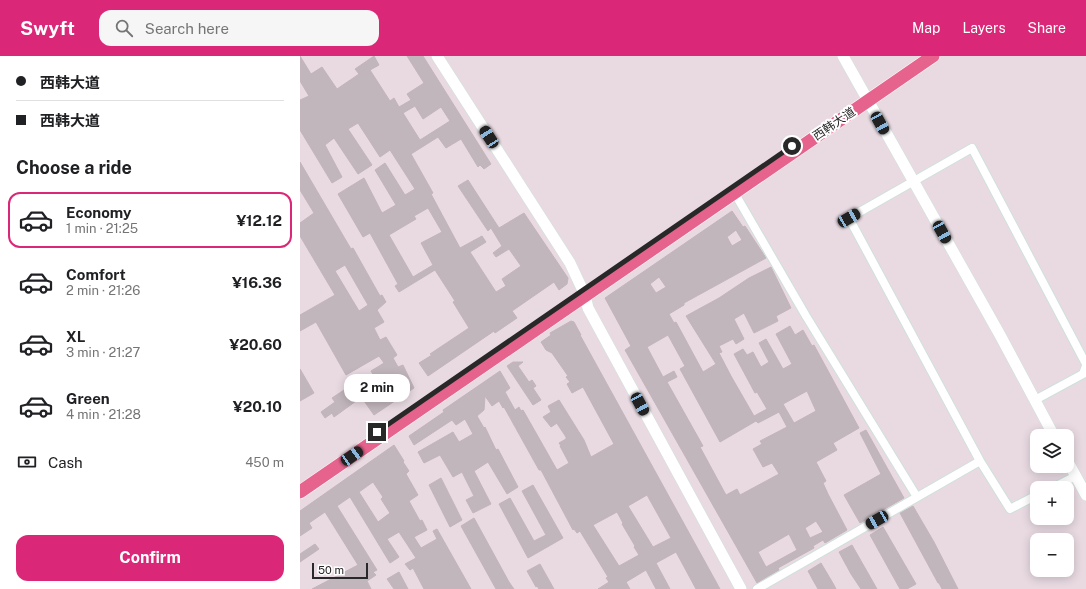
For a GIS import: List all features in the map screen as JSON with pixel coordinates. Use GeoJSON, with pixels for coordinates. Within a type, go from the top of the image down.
{"type":"FeatureCollection","features":[{"type":"Feature","properties":{"kind":"main road","name":"西韩大道"},"geometry":{"type":"LineString","coordinates":[[300,492],[583,293],[734,192],[867,98],[923,56]]}},
{"type":"Feature","properties":{"kind":"main road","name":"西韩大道"},"geometry":{"type":"LineString","coordinates":[[300,485],[867,98],[933,56]]}},
{"type":"Feature","properties":{"kind":"street"},"geometry":{"type":"LineString","coordinates":[[437,56],[570,263],[588,308],[741,589]]}},
{"type":"Feature","properties":{"kind":"street"},"geometry":{"type":"LineString","coordinates":[[843,56],[914,181],[1050,429]]}},
{"type":"Feature","properties":{"kind":"street"},"geometry":{"type":"LineString","coordinates":[[1030,499],[1010,509],[980,461],[849,218],[972,148],[1086,365],[1083,374],[1035,400]]}},
{"type":"Feature","properties":{"kind":"street"},"geometry":{"type":"LineString","coordinates":[[734,192],[806,316],[917,497]]}},
{"type":"Feature","properties":{"kind":"street"},"geometry":{"type":"LineString","coordinates":[[757,589],[980,461]]}},
{"type":"Feature","properties":{"kind":"street"},"geometry":{"type":"LineString","coordinates":[[1074,472],[1086,494]]}},
{"type":"Feature","properties":{"kind":"street"},"geometry":{"type":"LineString","coordinates":[[1066,481],[1076,476]]}},
{"type":"Feature","properties":{"kind":"building"},"geometry":{"type":"Polygon","coordinates":[[[300,56],[311,74],[322,67],[337,89],[359,74],[355,69],[374,56],[379,65],[370,70],[390,101],[394,98],[399,107],[411,100],[407,94],[424,83],[407,56],[423,56],[491,164],[484,169],[480,165],[478,167],[461,139],[446,148],[438,137],[411,154],[433,193],[431,194],[460,248],[482,236],[486,242],[470,252],[496,292],[506,286],[502,279],[521,266],[509,249],[496,257],[493,253],[502,246],[491,228],[488,231],[458,186],[468,180],[499,228],[524,213],[568,278],[567,284],[559,290],[554,282],[512,311],[517,318],[495,333],[494,331],[428,376],[419,363],[469,328],[453,302],[455,301],[435,270],[399,292],[395,286],[398,284],[370,233],[363,237],[338,194],[364,178],[382,213],[396,205],[375,170],[385,163],[405,195],[415,189],[390,150],[380,157],[358,123],[348,129],[372,165],[358,174],[334,138],[325,145],[342,177],[332,183],[300,130],[300,100],[309,96],[300,81],[300,56]],[[415,106],[403,113],[420,140],[450,121],[441,107],[423,119],[415,106]],[[428,208],[414,216],[416,219],[389,235],[413,277],[433,265],[421,243],[442,232],[428,208]]]}},
{"type":"Feature","properties":{"kind":"building"},"geometry":{"type":"Polygon","coordinates":[[[300,162],[351,249],[353,248],[380,296],[382,295],[386,302],[377,310],[384,322],[374,328],[380,340],[386,337],[397,355],[393,358],[398,367],[403,365],[414,388],[374,415],[362,398],[380,386],[371,371],[384,363],[379,356],[346,375],[316,322],[300,331],[300,315],[335,295],[300,236],[300,223],[314,213],[300,190],[300,162]],[[345,265],[335,271],[359,311],[368,305],[345,265]]]}},
{"type":"Feature","properties":{"kind":"building"},"geometry":{"type":"Polygon","coordinates":[[[732,211],[743,227],[745,226],[766,258],[684,303],[684,305],[669,314],[674,323],[676,322],[703,372],[716,364],[686,316],[719,298],[749,278],[771,267],[791,308],[776,316],[778,321],[754,333],[744,313],[734,319],[744,339],[736,344],[733,339],[719,346],[722,352],[719,353],[754,416],[767,409],[757,392],[755,393],[734,354],[743,349],[747,355],[753,352],[761,367],[769,362],[759,343],[766,339],[783,369],[792,364],[776,334],[790,326],[795,335],[803,330],[812,346],[814,345],[859,428],[833,443],[837,450],[816,462],[826,481],[823,483],[828,494],[847,530],[825,543],[823,540],[813,546],[814,548],[778,568],[779,570],[757,583],[625,350],[631,346],[605,298],[732,211]],[[736,230],[727,237],[732,246],[742,240],[736,230]],[[659,277],[650,284],[656,293],[666,287],[659,277]],[[668,335],[647,347],[663,377],[674,371],[677,377],[667,382],[703,446],[700,447],[726,495],[737,489],[740,495],[779,474],[772,463],[763,467],[753,449],[762,444],[760,441],[787,427],[779,412],[758,423],[756,421],[720,442],[680,369],[685,366],[668,335]],[[807,391],[783,404],[794,423],[816,411],[807,391]],[[816,521],[805,528],[810,538],[823,532],[816,521]],[[789,534],[758,552],[766,567],[797,550],[789,534]]]}},
{"type":"Feature","properties":{"kind":"building"},"geometry":{"type":"Polygon","coordinates":[[[571,321],[574,322],[720,589],[696,589],[676,552],[656,563],[670,589],[656,589],[646,570],[626,582],[630,589],[598,589],[609,582],[606,578],[608,577],[580,531],[577,533],[574,529],[573,530],[541,470],[539,470],[504,407],[503,408],[499,401],[492,406],[485,396],[484,410],[477,416],[484,428],[485,427],[496,450],[498,449],[518,487],[507,494],[488,462],[474,471],[491,504],[473,513],[466,500],[474,496],[462,472],[453,477],[440,455],[424,463],[418,452],[453,432],[459,442],[473,434],[465,419],[456,425],[452,420],[414,445],[409,436],[444,412],[443,410],[500,371],[510,388],[505,392],[515,410],[519,407],[521,411],[523,410],[557,470],[569,463],[559,443],[566,439],[566,437],[557,423],[551,427],[543,417],[551,412],[548,406],[559,400],[584,440],[591,457],[614,444],[583,387],[572,393],[567,384],[570,382],[566,377],[568,376],[552,353],[546,350],[541,342],[551,335],[550,333],[571,321]],[[647,495],[628,506],[653,547],[671,538],[647,495]],[[617,512],[593,525],[619,566],[639,555],[617,512]]]}},
{"type":"Feature","properties":{"kind":"building"},"geometry":{"type":"Polygon","coordinates":[[[513,362],[523,362],[518,366],[529,382],[532,380],[536,386],[533,388],[541,400],[533,405],[507,366],[513,362]]]}},
{"type":"Feature","properties":{"kind":"building"},"geometry":{"type":"Polygon","coordinates":[[[300,369],[314,393],[300,401],[300,369]]]}},
{"type":"Feature","properties":{"kind":"building"},"geometry":{"type":"Polygon","coordinates":[[[347,388],[356,401],[334,417],[332,413],[325,418],[321,412],[335,402],[332,398],[347,388]]]}},
{"type":"Feature","properties":{"kind":"building"},"geometry":{"type":"Polygon","coordinates":[[[866,430],[904,498],[860,523],[844,495],[881,474],[860,433],[866,430]]]}},
{"type":"Feature","properties":{"kind":"building"},"geometry":{"type":"Polygon","coordinates":[[[394,445],[409,471],[406,474],[418,495],[409,501],[420,521],[422,520],[427,530],[414,537],[421,548],[437,539],[433,531],[437,529],[471,589],[424,589],[413,568],[410,570],[405,564],[416,558],[399,532],[387,539],[399,557],[390,563],[350,497],[337,506],[377,570],[373,572],[376,575],[367,581],[371,589],[312,589],[358,565],[325,512],[309,523],[312,528],[300,536],[300,511],[394,445]],[[373,482],[359,492],[378,522],[390,513],[381,499],[383,497],[373,482]]]}},
{"type":"Feature","properties":{"kind":"building"},"geometry":{"type":"Polygon","coordinates":[[[441,478],[462,520],[450,527],[429,485],[441,478]]]}},
{"type":"Feature","properties":{"kind":"building"},"geometry":{"type":"Polygon","coordinates":[[[533,485],[563,538],[528,558],[499,504],[510,498],[534,541],[546,535],[522,491],[533,485]]]}},
{"type":"Feature","properties":{"kind":"building"},"geometry":{"type":"Polygon","coordinates":[[[913,506],[934,542],[958,589],[942,589],[900,513],[913,506]]]}},
{"type":"Feature","properties":{"kind":"building"},"geometry":{"type":"Polygon","coordinates":[[[474,518],[514,589],[496,589],[461,526],[474,518]]]}},
{"type":"Feature","properties":{"kind":"building"},"geometry":{"type":"Polygon","coordinates":[[[883,527],[916,584],[907,589],[900,589],[870,535],[883,527]]]}},
{"type":"Feature","properties":{"kind":"building"},"geometry":{"type":"Polygon","coordinates":[[[315,544],[319,549],[300,562],[300,554],[315,544]]]}},
{"type":"Feature","properties":{"kind":"building"},"geometry":{"type":"Polygon","coordinates":[[[852,545],[877,589],[861,589],[851,574],[839,552],[852,545]]]}},
{"type":"Feature","properties":{"kind":"building"},"geometry":{"type":"Polygon","coordinates":[[[821,563],[836,589],[818,589],[808,571],[821,563]]]}},
{"type":"Feature","properties":{"kind":"building"},"geometry":{"type":"Polygon","coordinates":[[[540,564],[554,589],[539,589],[537,586],[536,587],[527,571],[540,564]]]}},
{"type":"Feature","properties":{"kind":"building"},"geometry":{"type":"Polygon","coordinates":[[[399,572],[408,589],[394,589],[387,579],[399,572]]]}},
{"type":"Feature","properties":{"kind":"route"},"geometry":{"type":"LineString","coordinates":[[377,432],[792,146]]}}]}
